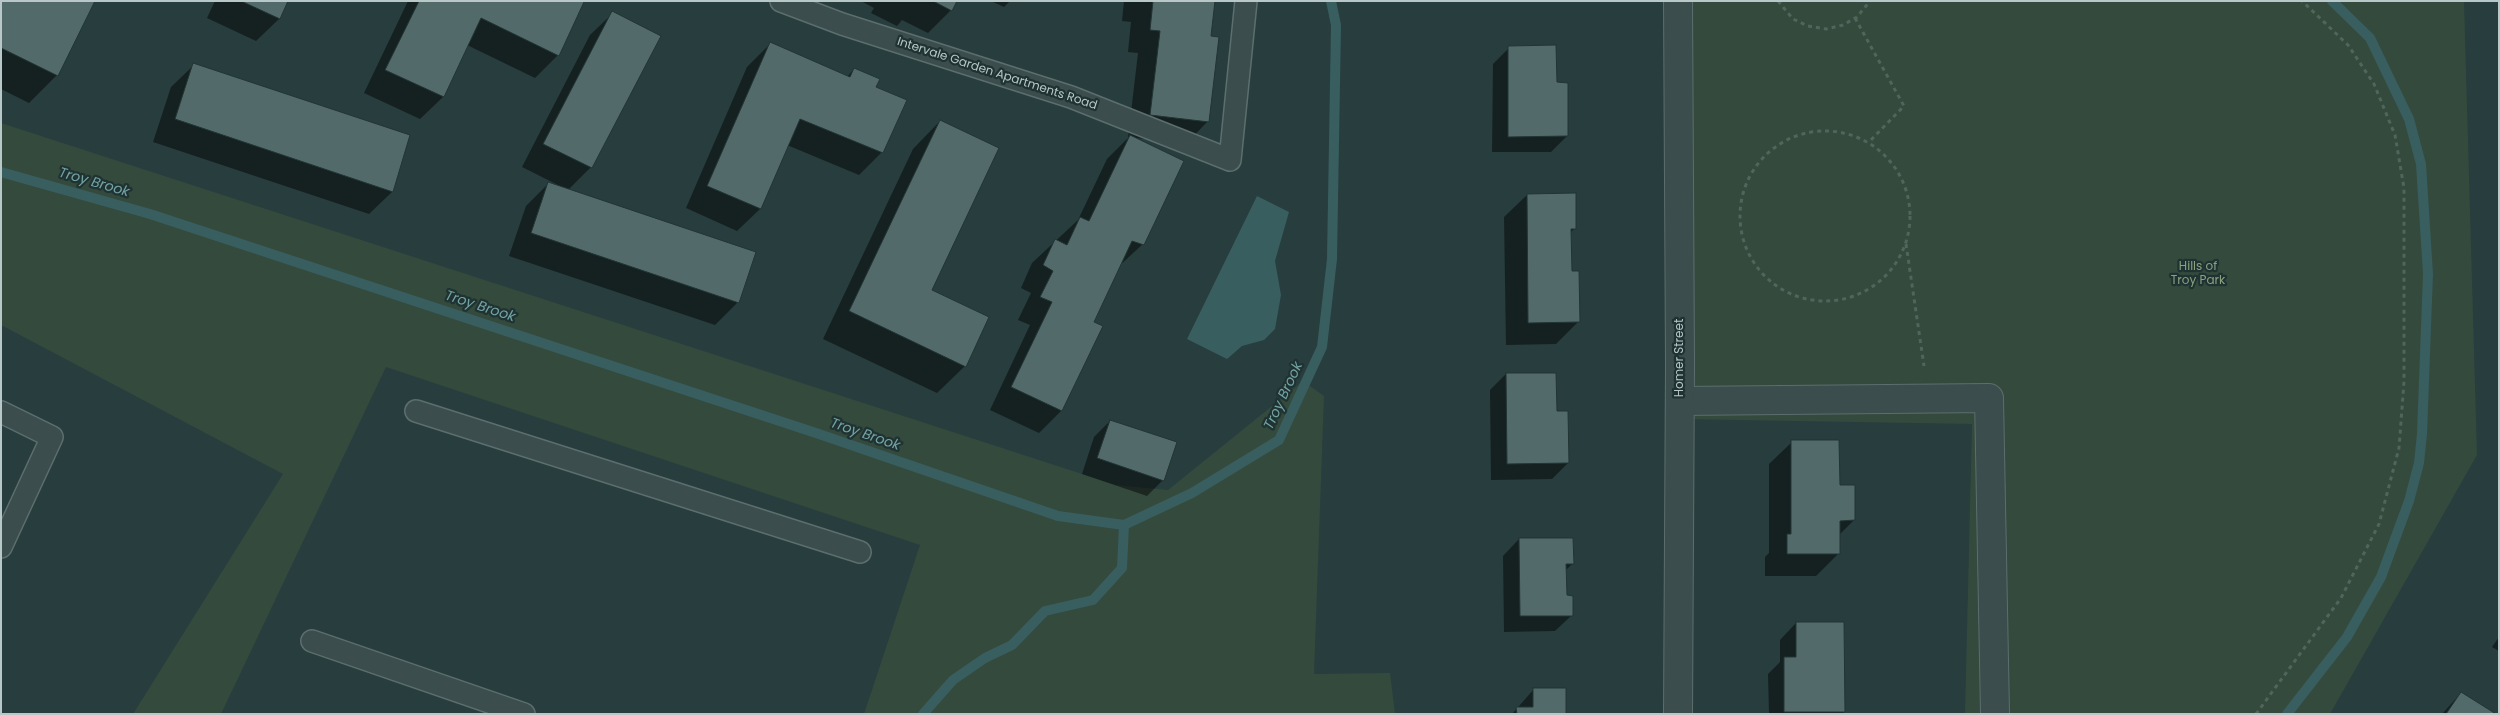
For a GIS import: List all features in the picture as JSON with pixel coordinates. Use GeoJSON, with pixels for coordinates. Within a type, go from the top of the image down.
{"type":"FeatureCollection","features":[{"type":"Feature","properties":{"kind":"street","name":"Homer Street"},"geometry":{"type":"LineString","coordinates":[[1678,1],[1680,401],[1678,714]]}},
{"type":"Feature","properties":{"kind":"street"},"geometry":{"type":"LineString","coordinates":[[1680,401],[1989,398],[1995,714]]}},
{"type":"Feature","properties":{"kind":"lane","name":"Intervale Garden Apartments Road"},"geometry":{"type":"LineString","coordinates":[[781,1],[842,24],[1071,97],[1230,160],[1246,1]]}},
{"type":"Feature","properties":{"kind":"lane"},"geometry":{"type":"LineString","coordinates":[[1,412],[52,437],[1,548]]}},
{"type":"Feature","properties":{"kind":"lane"},"geometry":{"type":"LineString","coordinates":[[416,412],[860,552]]}},
{"type":"Feature","properties":{"kind":"lane"},"geometry":{"type":"LineString","coordinates":[[312,641],[524,714]]}},
{"type":"Feature","properties":{"kind":"path"},"geometry":{"type":"LineString","coordinates":[[1778,1],[1793,19],[1808,26],[1826,29],[1843,25],[1855,18],[1870,1]]}},
{"type":"Feature","properties":{"kind":"path"},"geometry":{"type":"LineString","coordinates":[[2256,714],[2341,598],[2379,524],[2399,448],[2404,382],[2404,188],[2395,134],[2374,84],[2348,44],[2302,1]]}},
{"type":"Feature","properties":{"kind":"path"},"geometry":{"type":"LineString","coordinates":[[1855,18],[1904,106],[1869,142]]}},
{"type":"Feature","properties":{"kind":"path"},"geometry":{"type":"LineString","coordinates":[[1825,130],[1852,134],[1869,142],[1895,166],[1907,191],[1911,218],[1906,244],[1892,270],[1870,290],[1843,301],[1814,302],[1786,293],[1762,275],[1746,250],[1739,222],[1742,192],[1755,166],[1774,147],[1799,134],[1825,130]]}},
{"type":"Feature","properties":{"kind":"path"},"geometry":{"type":"LineString","coordinates":[[1906,244],[1929,399]]}},
{"type":"Feature","properties":{"kind":"green space","name":"Hills of Troy Park"},"geometry":{"type":"Polygon","coordinates":[[[1678,1],[2464,1],[2477,455],[2330,714],[1965,714],[1972,424],[1677,419],[1678,1]]]}},
{"type":"Feature","properties":{"kind":"green space"},"geometry":{"type":"Polygon","coordinates":[[[1,123],[1116,485],[1168,490],[1303,381],[1324,396],[1314,674],[1390,673],[1395,714],[864,714],[920,545],[386,367],[221,714],[133,714],[283,474],[1,325],[1,123]]]}},
{"type":"Feature","properties":{"kind":"water"},"geometry":{"type":"Polygon","coordinates":[[[1257,196],[1289,212],[1275,261],[1281,295],[1275,329],[1264,340],[1242,346],[1227,359],[1187,339],[1257,196]]]}},
{"type":"Feature","properties":{"kind":"building"},"geometry":{"type":"Polygon","coordinates":[[[1,1],[95,1],[58,76],[1,48],[1,1]]]}},
{"type":"Feature","properties":{"kind":"building"},"geometry":{"type":"Polygon","coordinates":[[[241,1],[288,1],[280,19],[241,1]]]}},
{"type":"Feature","properties":{"kind":"building"},"geometry":{"type":"Polygon","coordinates":[[[419,1],[584,2],[559,56],[481,18],[444,97],[385,70],[419,1]]]}},
{"type":"Feature","properties":{"kind":"building"},"geometry":{"type":"Polygon","coordinates":[[[933,1],[957,1],[952,11],[933,1]]]}},
{"type":"Feature","properties":{"kind":"building"},"geometry":{"type":"Polygon","coordinates":[[[1153,1],[1215,1],[1211,36],[1219,37],[1209,122],[1150,115],[1160,31],[1150,30],[1153,1]]]}},
{"type":"Feature","properties":{"kind":"building"},"geometry":{"type":"Polygon","coordinates":[[[612,11],[661,36],[592,168],[543,144],[612,11]]]}},
{"type":"Feature","properties":{"kind":"building"},"geometry":{"type":"Polygon","coordinates":[[[770,42],[850,77],[854,68],[880,79],[876,87],[907,100],[883,153],[800,119],[761,209],[707,186],[770,42]]]}},
{"type":"Feature","properties":{"kind":"building"},"geometry":{"type":"Polygon","coordinates":[[[1556,45],[1557,82],[1568,83],[1568,136],[1508,137],[1508,46],[1556,45]]]}},
{"type":"Feature","properties":{"kind":"building"},"geometry":{"type":"Polygon","coordinates":[[[193,63],[410,135],[393,192],[175,119],[193,63]]]}},
{"type":"Feature","properties":{"kind":"building"},"geometry":{"type":"Polygon","coordinates":[[[940,120],[999,148],[932,290],[989,317],[966,367],[849,311],[940,120]]]}},
{"type":"Feature","properties":{"kind":"building"},"geometry":{"type":"Polygon","coordinates":[[[1130,135],[1184,161],[1144,245],[1132,241],[1094,322],[1103,326],[1062,411],[1011,387],[1052,302],[1040,297],[1053,271],[1043,265],[1055,239],[1067,245],[1080,217],[1089,221],[1130,135]]]}},
{"type":"Feature","properties":{"kind":"building"},"geometry":{"type":"Polygon","coordinates":[[[548,182],[756,252],[739,303],[531,233],[548,182]]]}},
{"type":"Feature","properties":{"kind":"building"},"geometry":{"type":"Polygon","coordinates":[[[1576,193],[1576,229],[1571,229],[1572,271],[1579,271],[1580,322],[1528,323],[1527,194],[1576,193]]]}},
{"type":"Feature","properties":{"kind":"building"},"geometry":{"type":"Polygon","coordinates":[[[1506,373],[1556,373],[1557,411],[1568,411],[1569,463],[1507,464],[1506,373]]]}},
{"type":"Feature","properties":{"kind":"building"},"geometry":{"type":"Polygon","coordinates":[[[1110,420],[1177,442],[1164,481],[1097,458],[1110,420]]]}},
{"type":"Feature","properties":{"kind":"building"},"geometry":{"type":"Polygon","coordinates":[[[1791,440],[1839,440],[1840,485],[1855,485],[1855,520],[1840,521],[1840,554],[1787,554],[1787,534],[1791,534],[1791,440]]]}},
{"type":"Feature","properties":{"kind":"building"},"geometry":{"type":"Polygon","coordinates":[[[1519,538],[1573,538],[1574,564],[1566,564],[1567,595],[1573,596],[1573,616],[1520,616],[1519,538]]]}},
{"type":"Feature","properties":{"kind":"building"},"geometry":{"type":"Polygon","coordinates":[[[1796,622],[1844,622],[1845,712],[1784,712],[1784,657],[1796,657],[1796,622]]]}},
{"type":"Feature","properties":{"kind":"building"},"geometry":{"type":"Polygon","coordinates":[[[1533,688],[1566,688],[1566,714],[1517,714],[1516,707],[1533,707],[1533,688]]]}},
{"type":"Feature","properties":{"kind":"building"},"geometry":{"type":"Polygon","coordinates":[[[2461,692],[2496,714],[2446,714],[2461,692]]]}},
{"type":"Feature","properties":{"kind":"waterway","name":"Troy Brook"},"geometry":{"type":"LineString","coordinates":[[1,172],[150,214],[819,434],[1058,516],[1124,525],[1192,493],[1279,440],[1322,347],[1332,259],[1336,25],[1331,1]]}},
{"type":"Feature","properties":{"kind":"waterway"},"geometry":{"type":"LineString","coordinates":[[2287,714],[2347,637],[2381,577],[2409,501],[2419,463],[2422,434],[2428,274],[2421,164],[2409,119],[2370,38],[2332,1]]}},
{"type":"Feature","properties":{"kind":"waterway"},"geometry":{"type":"LineString","coordinates":[[923,714],[953,680],[985,658],[1012,645],[1045,611],[1093,600],[1122,568],[1124,525]]}}]}
